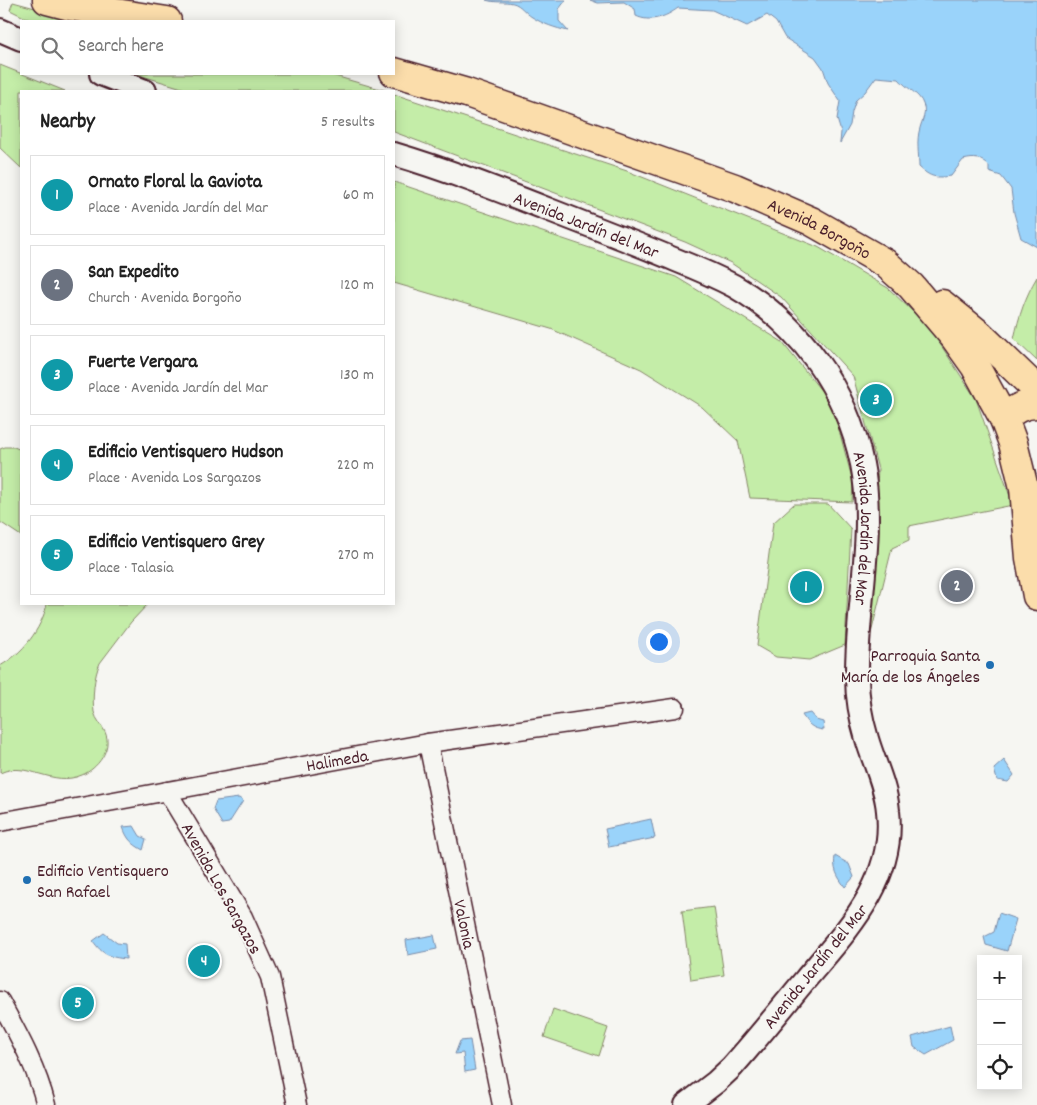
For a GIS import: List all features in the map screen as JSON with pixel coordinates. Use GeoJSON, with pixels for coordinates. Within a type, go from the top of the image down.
{"type":"FeatureCollection","features":[{"type":"Feature","properties":{"kind":"main road"},"geometry":{"type":"LineString","coordinates":[[47,0],[70,6],[161,20]]}},
{"type":"Feature","properties":{"kind":"main road","name":"Avenida Borgoño"},"geometry":{"type":"LineString","coordinates":[[395,72],[467,93],[736,188],[811,222],[886,263],[911,286],[956,338],[975,366],[1004,419],[1013,443],[1024,488],[1030,558],[1037,596]]}},
{"type":"Feature","properties":{"kind":"main road"},"geometry":{"type":"LineString","coordinates":[[886,263],[918,285],[979,334],[1037,390]]}},
{"type":"Feature","properties":{"kind":"main road"},"geometry":{"type":"LineString","coordinates":[[1004,419],[1021,406],[1037,404]]}},
{"type":"Feature","properties":{"kind":"street"},"geometry":{"type":"LineString","coordinates":[[0,30],[20,39]]}},
{"type":"Feature","properties":{"kind":"street"},"geometry":{"type":"LineString","coordinates":[[104,75],[142,90]]}},
{"type":"Feature","properties":{"kind":"street","name":"Avenida Jardín del Mar"},"geometry":{"type":"LineString","coordinates":[[395,154],[461,177],[642,246],[731,284],[753,298],[793,331],[820,365],[838,394],[857,442],[866,492],[866,556],[858,654],[858,697],[866,738],[886,795],[888,844],[885,860],[874,890],[846,931],[732,1067],[686,1105]]}},
{"type":"Feature","properties":{"kind":"street","name":"Halimeda"},"geometry":{"type":"LineString","coordinates":[[0,822],[428,743],[675,708]]}},
{"type":"Feature","properties":{"kind":"street","name":"Valonia"},"geometry":{"type":"LineString","coordinates":[[428,743],[502,1105]]}},
{"type":"Feature","properties":{"kind":"street","name":"Avenida Los Sargazos"},"geometry":{"type":"LineString","coordinates":[[167,791],[243,917],[270,977],[297,1105]]}},
{"type":"Feature","properties":{"kind":"street"},"geometry":{"type":"LineString","coordinates":[[0,1000],[25,1047],[42,1089],[46,1105]]}},
{"type":"Feature","properties":{"kind":"green space"},"geometry":{"type":"Polygon","coordinates":[[[13,2],[79,20],[30,20],[10,10],[13,2]]]}},
{"type":"Feature","properties":{"kind":"green space"},"geometry":{"type":"Polygon","coordinates":[[[0,65],[20,73],[20,75],[25,75],[62,90],[20,90],[20,167],[0,148],[0,65]]]}},
{"type":"Feature","properties":{"kind":"green space"},"geometry":{"type":"Polygon","coordinates":[[[139,75],[331,75],[384,90],[189,90],[139,75]]]}},
{"type":"Feature","properties":{"kind":"green space"},"geometry":{"type":"Polygon","coordinates":[[[395,94],[627,171],[818,247],[888,288],[929,327],[976,399],[1013,505],[909,526],[909,540],[892,548],[868,646],[878,469],[853,376],[781,297],[731,263],[685,242],[395,132],[395,94]]]}},
{"type":"Feature","properties":{"kind":"green space"},"geometry":{"type":"Polygon","coordinates":[[[395,182],[676,277],[781,341],[832,404],[853,482],[852,502],[750,498],[738,441],[702,407],[641,369],[551,329],[395,283],[395,182]]]}},
{"type":"Feature","properties":{"kind":"green space"},"geometry":{"type":"Polygon","coordinates":[[[1037,277],[1037,361],[1014,339],[1023,307],[1037,277]]]}},
{"type":"Feature","properties":{"kind":"green space"},"geometry":{"type":"Polygon","coordinates":[[[14,447],[20,450],[20,535],[0,522],[0,449],[14,447]]]}},
{"type":"Feature","properties":{"kind":"green space"},"geometry":{"type":"Polygon","coordinates":[[[794,504],[828,504],[851,529],[845,645],[809,660],[776,657],[757,646],[773,523],[794,504]]]}},
{"type":"Feature","properties":{"kind":"green space"},"geometry":{"type":"Polygon","coordinates":[[[47,605],[147,605],[131,622],[100,663],[96,674],[93,693],[94,712],[107,738],[107,745],[102,758],[88,772],[71,778],[50,777],[20,770],[0,773],[0,666],[30,640],[47,605]]]}},
{"type":"Feature","properties":{"kind":"green space"},"geometry":{"type":"Polygon","coordinates":[[[714,907],[724,975],[691,980],[682,911],[714,907]]]}},
{"type":"Feature","properties":{"kind":"green space"},"geometry":{"type":"Polygon","coordinates":[[[553,1009],[608,1028],[599,1056],[544,1037],[553,1009]]]}},
{"type":"Feature","properties":{"kind":"water"},"geometry":{"type":"Polygon","coordinates":[[[486,0],[566,0],[559,9],[559,21],[568,31],[540,22],[516,4],[486,0]]]}},
{"type":"Feature","properties":{"kind":"water"},"geometry":{"type":"Polygon","coordinates":[[[590,0],[1037,0],[1037,247],[1021,238],[1014,213],[1011,189],[1001,176],[989,172],[989,166],[983,161],[974,158],[963,160],[951,176],[946,177],[930,175],[919,167],[918,138],[924,107],[919,97],[899,79],[876,77],[865,92],[856,100],[850,125],[840,143],[841,132],[837,119],[840,101],[828,83],[823,68],[815,57],[785,38],[776,22],[767,15],[747,26],[712,10],[678,8],[658,18],[647,19],[636,16],[635,9],[624,2],[598,3],[590,0]]]}},
{"type":"Feature","properties":{"kind":"water"},"geometry":{"type":"Polygon","coordinates":[[[810,713],[816,720],[823,722],[824,730],[811,726],[802,715],[810,713]]]}},
{"type":"Feature","properties":{"kind":"water"},"geometry":{"type":"Polygon","coordinates":[[[1004,760],[1014,775],[1008,782],[997,780],[994,769],[1004,760]]]}},
{"type":"Feature","properties":{"kind":"water"},"geometry":{"type":"Polygon","coordinates":[[[239,798],[243,801],[229,823],[222,824],[213,809],[216,801],[239,798]]]}},
{"type":"Feature","properties":{"kind":"water"},"geometry":{"type":"Polygon","coordinates":[[[651,819],[655,838],[609,847],[605,829],[651,819]]]}},
{"type":"Feature","properties":{"kind":"water"},"geometry":{"type":"Polygon","coordinates":[[[134,826],[140,836],[146,839],[143,850],[130,841],[123,827],[134,826]]]}},
{"type":"Feature","properties":{"kind":"water"},"geometry":{"type":"Polygon","coordinates":[[[835,856],[849,864],[854,877],[845,887],[836,872],[835,856]]]}},
{"type":"Feature","properties":{"kind":"water"},"geometry":{"type":"Polygon","coordinates":[[[999,913],[1016,919],[1007,951],[986,945],[984,937],[994,932],[999,913]]]}},
{"type":"Feature","properties":{"kind":"water"},"geometry":{"type":"Polygon","coordinates":[[[104,933],[117,943],[125,944],[126,959],[107,954],[97,946],[93,941],[104,933]]]}},
{"type":"Feature","properties":{"kind":"water"},"geometry":{"type":"Polygon","coordinates":[[[434,935],[437,949],[408,955],[406,940],[434,935]]]}},
{"type":"Feature","properties":{"kind":"water"},"geometry":{"type":"Polygon","coordinates":[[[950,1026],[953,1040],[926,1055],[914,1047],[912,1037],[950,1026]]]}},
{"type":"Feature","properties":{"kind":"water"},"geometry":{"type":"Polygon","coordinates":[[[470,1040],[475,1070],[465,1072],[463,1053],[455,1054],[460,1041],[470,1040]]]}},
{"type":"Feature","properties":{"kind":"place","name":"Fuerte Vergara"},"geometry":{"type":"Point","coordinates":[876,400]}},
{"type":"Feature","properties":{"kind":"place","name":"San Expedito"},"geometry":{"type":"Point","coordinates":[957,586]}},
{"type":"Feature","properties":{"kind":"place","name":"Ornato Floral la Gaviota"},"geometry":{"type":"Point","coordinates":[806,587]}},
{"type":"Feature","properties":{"kind":"place","name":"Parroquia Santa María de los Ángeles"},"geometry":{"type":"Point","coordinates":[990,665]}},
{"type":"Feature","properties":{"kind":"place","name":"Edificio Ventisquero San Rafael"},"geometry":{"type":"Point","coordinates":[27,880]}},
{"type":"Feature","properties":{"kind":"place","name":"Edificio Ventisquero Hudson"},"geometry":{"type":"Point","coordinates":[204,961]}},
{"type":"Feature","properties":{"kind":"place","name":"Edificio Ventisquero Grey"},"geometry":{"type":"Point","coordinates":[78,1003]}}]}
